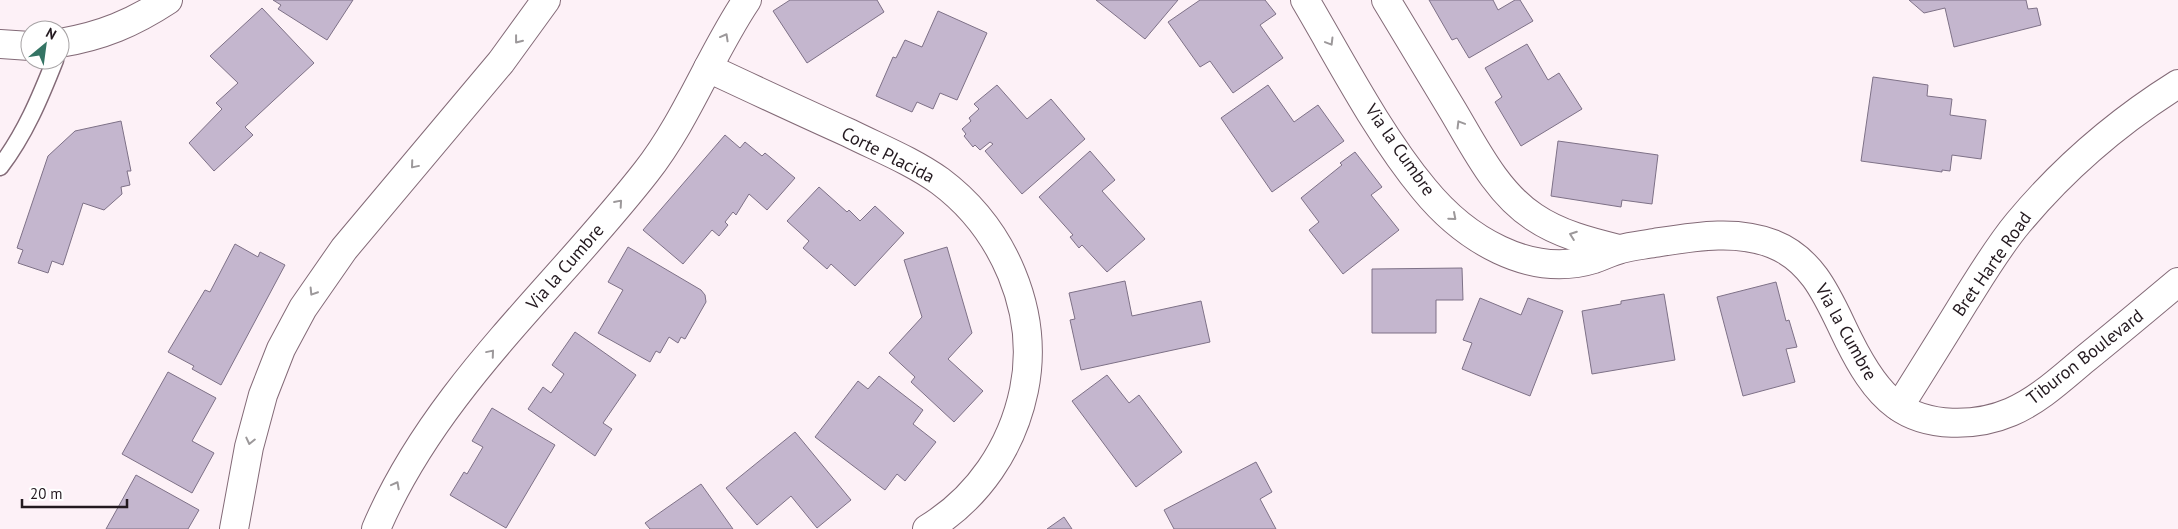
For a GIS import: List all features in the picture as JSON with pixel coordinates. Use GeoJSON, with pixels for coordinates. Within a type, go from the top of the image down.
{"type":"FeatureCollection","features":[{"type":"Feature","properties":{"kind":"street"},"geometry":{"type":"LineString","coordinates":[[70,44],[128,24],[168,0]]}},
{"type":"Feature","properties":{"kind":"street"},"geometry":{"type":"LineString","coordinates":[[234,529],[249,447],[263,395],[281,349],[303,308],[344,248],[507,54],[546,0]]}},
{"type":"Feature","properties":{"kind":"street","name":"Via la Cumbre"},"geometry":{"type":"LineString","coordinates":[[376,529],[405,469],[437,420],[472,375],[645,173],[672,134],[747,0]]}},
{"type":"Feature","properties":{"kind":"street","name":"Via la Cumbre"},"geometry":{"type":"LineString","coordinates":[[1305,0],[1382,128],[1410,170],[1430,196],[1464,227],[1495,248],[1512,256],[1539,263],[1568,264],[1587,261],[1619,249],[1676,240],[1729,236],[1774,244],[1799,259],[1819,281],[1863,366],[1879,388],[1899,408]]}},
{"type":"Feature","properties":{"kind":"street","name":"Via la Cumbre"},"geometry":{"type":"LineString","coordinates":[[1386,0],[1477,152],[1508,194],[1533,217],[1546,224],[1579,238],[1619,249]]}},
{"type":"Feature","properties":{"kind":"street"},"geometry":{"type":"LineString","coordinates":[[0,44],[20,45]]}},
{"type":"Feature","properties":{"kind":"street","name":"Corte Placida"},"geometry":{"type":"LineString","coordinates":[[708,68],[887,151],[939,180],[963,200],[984,223],[1012,274],[1022,303],[1027,329],[1028,356],[1020,412],[1010,438],[996,462],[982,480],[957,506],[927,529]]}},
{"type":"Feature","properties":{"kind":"street","name":"Bret Harte Road"},"geometry":{"type":"LineString","coordinates":[[1899,408],[1990,262],[2018,223],[2063,175],[2106,137],[2150,101],[2178,84]]}},
{"type":"Feature","properties":{"kind":"street","name":"Tiburon Boulevard"},"geometry":{"type":"LineString","coordinates":[[1899,408],[1920,417],[1959,423],[1986,420],[2011,412],[2048,390],[2178,282]]}},
{"type":"Feature","properties":{"kind":"lane"},"geometry":{"type":"LineString","coordinates":[[0,167],[24,133],[50,70]]}},
{"type":"Feature","properties":{"kind":"building"},"geometry":{"type":"Polygon","coordinates":[[[273,0],[353,0],[327,40],[278,9],[281,5],[273,0]]]}},
{"type":"Feature","properties":{"kind":"building"},"geometry":{"type":"Polygon","coordinates":[[[790,0],[877,0],[884,12],[807,63],[773,11],[790,0]]]}},
{"type":"Feature","properties":{"kind":"building"},"geometry":{"type":"Polygon","coordinates":[[[1096,0],[1178,0],[1145,39],[1096,0]]]}},
{"type":"Feature","properties":{"kind":"building"},"geometry":{"type":"Polygon","coordinates":[[[1200,0],[1265,0],[1276,14],[1260,25],[1283,58],[1233,93],[1210,61],[1200,67],[1168,22],[1200,0]]]}},
{"type":"Feature","properties":{"kind":"building"},"geometry":{"type":"Polygon","coordinates":[[[1429,0],[1493,0],[1498,10],[1515,0],[1520,0],[1533,21],[1469,58],[1457,38],[1452,40],[1429,0]]]}},
{"type":"Feature","properties":{"kind":"building"},"geometry":{"type":"Polygon","coordinates":[[[1909,0],[2026,0],[2028,9],[2037,8],[2041,25],[1954,47],[1945,8],[1924,13],[1909,0]]]}},
{"type":"Feature","properties":{"kind":"building"},"geometry":{"type":"Polygon","coordinates":[[[262,8],[314,63],[245,127],[253,135],[214,171],[189,143],[222,109],[216,103],[238,83],[210,56],[262,8]]]}},
{"type":"Feature","properties":{"kind":"building"},"geometry":{"type":"Polygon","coordinates":[[[938,11],[987,33],[957,100],[940,93],[933,109],[917,102],[912,112],[876,96],[893,57],[896,58],[905,40],[922,47],[938,11]]]}},
{"type":"Feature","properties":{"kind":"building"},"geometry":{"type":"Polygon","coordinates":[[[1527,44],[1548,80],[1559,73],[1582,109],[1521,146],[1495,102],[1502,97],[1485,68],[1527,44]]]}},
{"type":"Feature","properties":{"kind":"building"},"geometry":{"type":"Polygon","coordinates":[[[1873,77],[1928,85],[1927,96],[1952,99],[1950,115],[1986,120],[1981,159],[1952,155],[1950,171],[1942,170],[1942,172],[1861,161],[1873,77]]]}},
{"type":"Feature","properties":{"kind":"building"},"geometry":{"type":"Polygon","coordinates":[[[997,85],[1027,119],[1051,99],[1085,139],[1022,194],[985,151],[993,144],[990,142],[980,150],[975,145],[973,147],[964,136],[966,134],[962,129],[971,121],[969,118],[979,109],[974,104],[997,85]]]}},
{"type":"Feature","properties":{"kind":"building"},"geometry":{"type":"Polygon","coordinates":[[[1268,85],[1294,122],[1318,105],[1344,141],[1272,192],[1221,118],[1268,85]]]}},
{"type":"Feature","properties":{"kind":"building"},"geometry":{"type":"Polygon","coordinates":[[[121,121],[131,171],[127,171],[130,185],[121,187],[122,194],[104,210],[83,203],[63,265],[52,261],[48,273],[18,263],[23,250],[17,248],[48,156],[75,131],[121,121]]]}},
{"type":"Feature","properties":{"kind":"building"},"geometry":{"type":"Polygon","coordinates":[[[725,135],[740,148],[745,142],[762,156],[765,153],[795,178],[767,210],[749,194],[736,215],[733,212],[725,222],[728,225],[719,236],[712,230],[683,264],[643,230],[725,135]]]}},
{"type":"Feature","properties":{"kind":"building"},"geometry":{"type":"Polygon","coordinates":[[[1558,141],[1658,155],[1652,204],[1622,200],[1621,207],[1551,196],[1558,141]]]}},
{"type":"Feature","properties":{"kind":"building"},"geometry":{"type":"Polygon","coordinates":[[[1090,151],[1115,180],[1102,191],[1145,239],[1107,272],[1082,245],[1079,248],[1070,237],[1073,235],[1039,197],[1090,151]]]}},
{"type":"Feature","properties":{"kind":"building"},"geometry":{"type":"Polygon","coordinates":[[[1355,152],[1382,187],[1371,195],[1399,230],[1343,274],[1309,230],[1319,222],[1301,198],[1355,152]]]}},
{"type":"Feature","properties":{"kind":"building"},"geometry":{"type":"Polygon","coordinates":[[[819,187],[860,221],[875,206],[904,233],[855,286],[831,264],[827,269],[803,248],[809,241],[787,221],[819,187]]]}},
{"type":"Feature","properties":{"kind":"building"},"geometry":{"type":"Polygon","coordinates":[[[235,244],[258,257],[260,252],[285,265],[221,385],[192,369],[194,366],[168,352],[205,290],[210,292],[235,244]]]}},
{"type":"Feature","properties":{"kind":"building"},"geometry":{"type":"Polygon","coordinates":[[[628,247],[701,290],[705,295],[706,302],[685,339],[681,337],[678,343],[669,337],[660,353],[656,351],[650,362],[598,333],[623,290],[608,282],[628,247]]]}},
{"type":"Feature","properties":{"kind":"building"},"geometry":{"type":"Polygon","coordinates":[[[947,247],[972,333],[948,359],[983,391],[954,422],[911,382],[915,377],[889,353],[922,317],[904,260],[947,247]]]}},
{"type":"Feature","properties":{"kind":"building"},"geometry":{"type":"Polygon","coordinates":[[[1462,268],[1463,300],[1436,300],[1436,333],[1372,333],[1372,269],[1462,268]]]}},
{"type":"Feature","properties":{"kind":"building"},"geometry":{"type":"Polygon","coordinates":[[[1125,281],[1132,316],[1201,301],[1210,342],[1081,370],[1070,320],[1075,319],[1069,293],[1125,281]]]}},
{"type":"Feature","properties":{"kind":"building"},"geometry":{"type":"Polygon","coordinates":[[[1776,282],[1786,321],[1789,320],[1797,347],[1786,349],[1795,382],[1743,396],[1717,297],[1776,282]]]}},
{"type":"Feature","properties":{"kind":"building"},"geometry":{"type":"Polygon","coordinates":[[[1664,294],[1675,360],[1592,374],[1582,311],[1621,304],[1621,301],[1664,294]]]}},
{"type":"Feature","properties":{"kind":"building"},"geometry":{"type":"Polygon","coordinates":[[[1480,298],[1521,315],[1528,298],[1563,311],[1530,396],[1462,369],[1472,343],[1463,340],[1480,298]]]}},
{"type":"Feature","properties":{"kind":"building"},"geometry":{"type":"Polygon","coordinates":[[[575,332],[636,375],[603,423],[612,429],[595,456],[528,409],[543,387],[551,393],[564,374],[552,365],[575,332]]]}},
{"type":"Feature","properties":{"kind":"building"},"geometry":{"type":"Polygon","coordinates":[[[168,372],[216,398],[192,441],[214,453],[192,493],[122,454],[168,372]]]}},
{"type":"Feature","properties":{"kind":"building"},"geometry":{"type":"Polygon","coordinates":[[[1107,375],[1129,403],[1139,395],[1182,452],[1136,487],[1072,401],[1107,375]]]}},
{"type":"Feature","properties":{"kind":"building"},"geometry":{"type":"Polygon","coordinates":[[[879,376],[923,410],[913,424],[936,442],[905,481],[897,474],[885,490],[815,437],[858,381],[868,389],[879,376]]]}},
{"type":"Feature","properties":{"kind":"building"},"geometry":{"type":"Polygon","coordinates":[[[492,408],[555,445],[506,528],[450,495],[464,472],[467,474],[483,447],[472,441],[492,408]]]}},
{"type":"Feature","properties":{"kind":"building"},"geometry":{"type":"Polygon","coordinates":[[[795,432],[851,500],[817,528],[791,496],[757,525],[726,488],[795,432]]]}},
{"type":"Feature","properties":{"kind":"building"},"geometry":{"type":"Polygon","coordinates":[[[1256,462],[1272,492],[1260,499],[1276,529],[1174,529],[1164,510],[1256,462]]]}},
{"type":"Feature","properties":{"kind":"building"},"geometry":{"type":"Polygon","coordinates":[[[136,475],[199,510],[188,529],[106,529],[136,475]]]}},
{"type":"Feature","properties":{"kind":"building"},"geometry":{"type":"Polygon","coordinates":[[[701,484],[733,529],[650,529],[645,523],[701,484]]]}},
{"type":"Feature","properties":{"kind":"building"},"geometry":{"type":"Polygon","coordinates":[[[1064,517],[1072,529],[1047,529],[1064,517]]]}}]}
